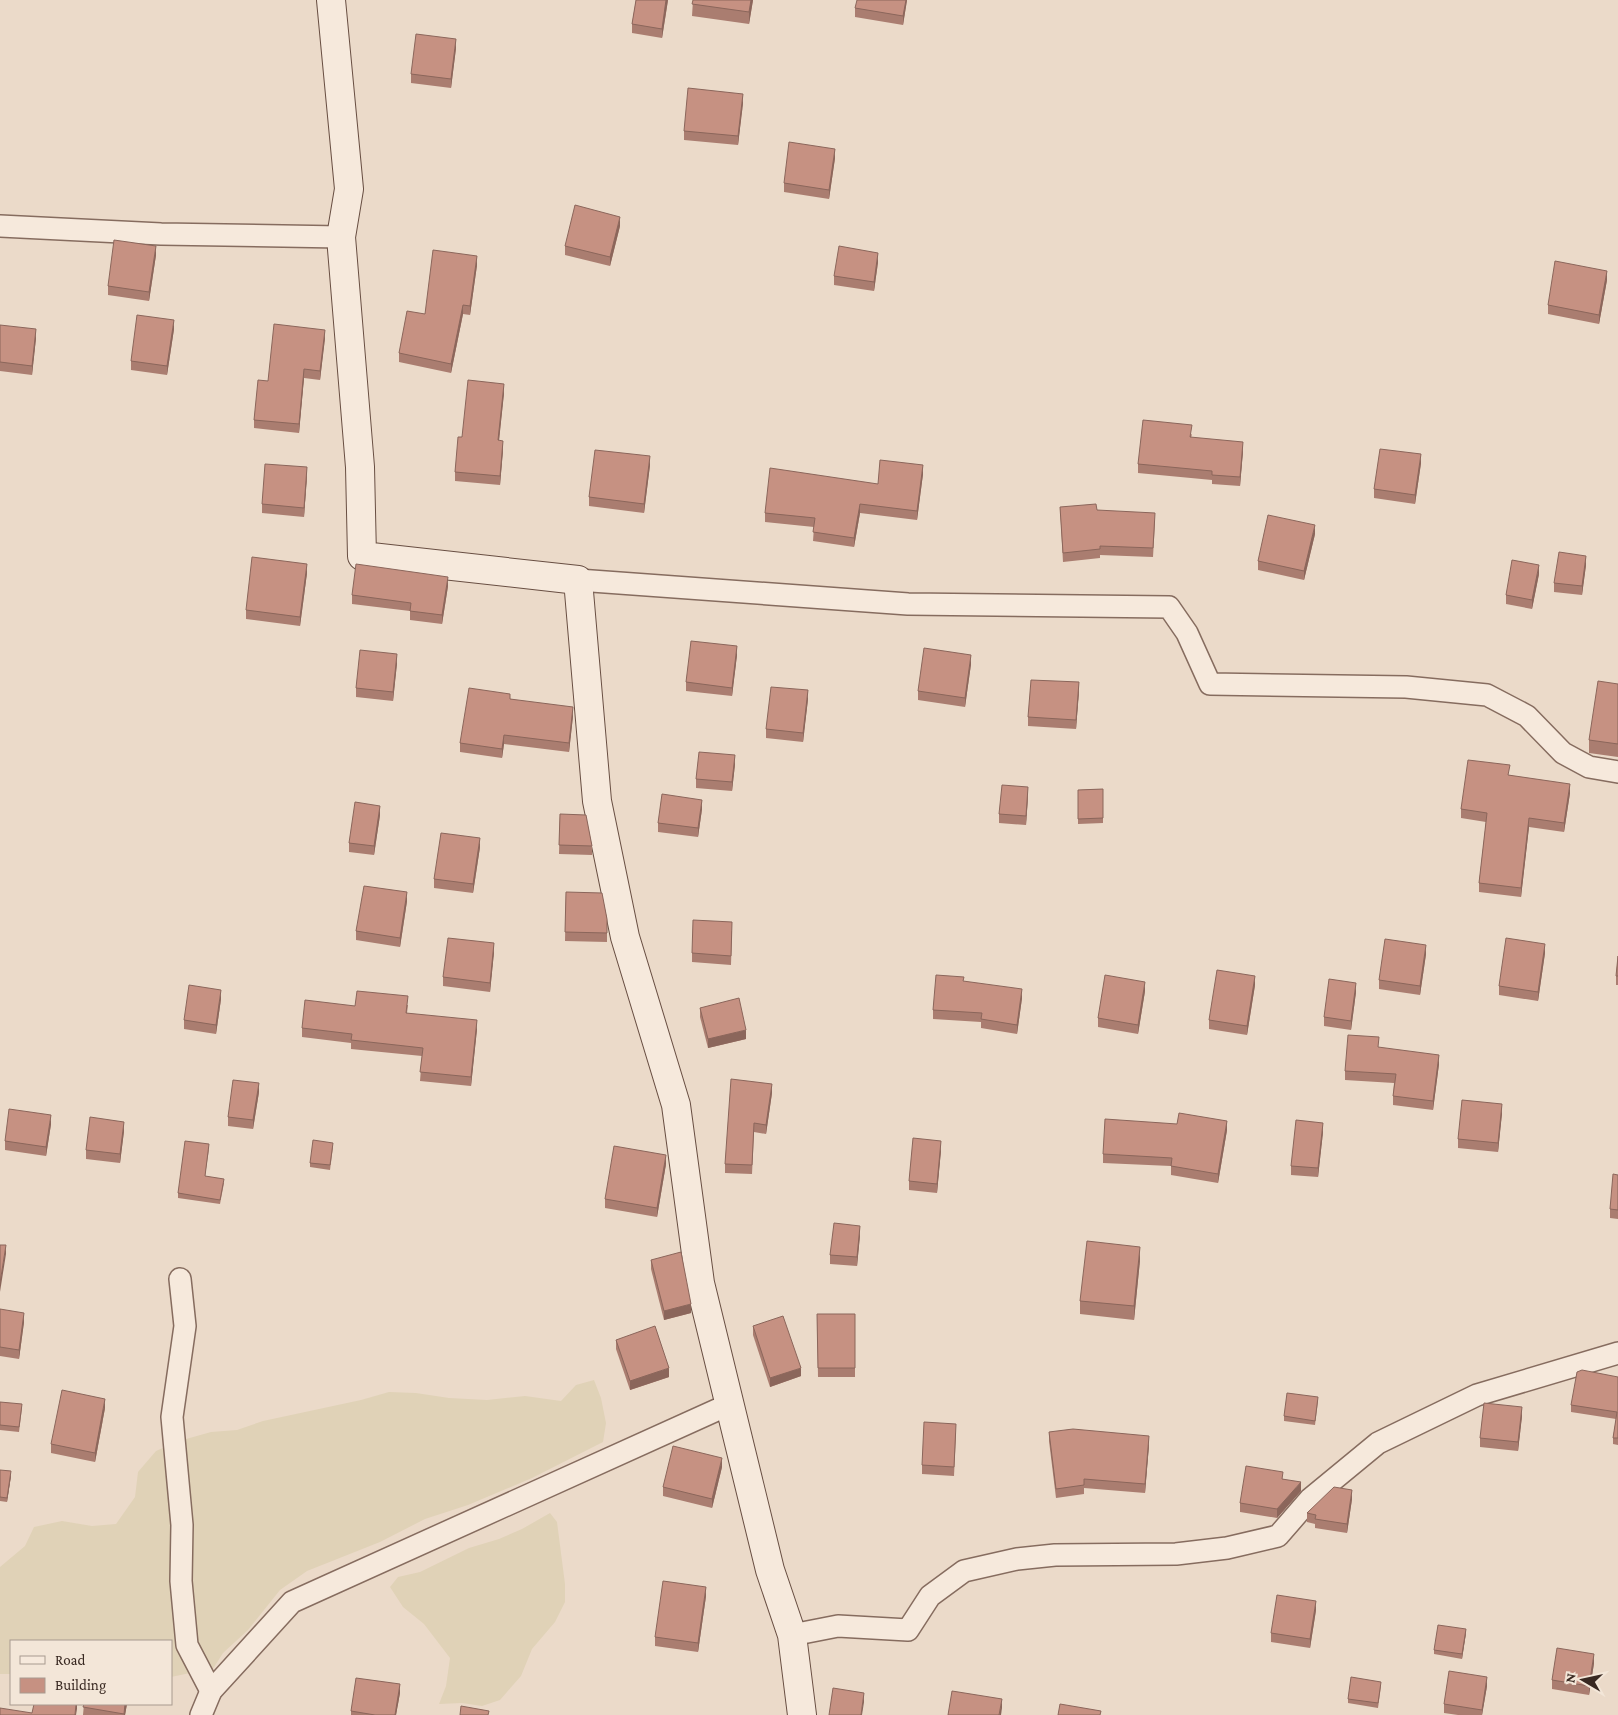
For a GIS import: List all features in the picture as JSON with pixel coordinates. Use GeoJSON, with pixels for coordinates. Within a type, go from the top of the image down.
{"type":"FeatureCollection","features":[{"type":"Feature","properties":{"kind":"street"},"geometry":{"type":"LineString","coordinates":[[332,0],[349,189],[341,237],[360,467],[362,556],[578,580],[908,604],[1169,607],[1187,633],[1210,684],[1406,687],[1487,695],[1527,716],[1563,753],[1589,767],[1618,772]]}},
{"type":"Feature","properties":{"kind":"street"},"geometry":{"type":"LineString","coordinates":[[0,226],[161,234],[341,237]]}},
{"type":"Feature","properties":{"kind":"street"},"geometry":{"type":"LineString","coordinates":[[578,580],[597,801],[624,937],[676,1105],[700,1284],[770,1570],[792,1635],[802,1715]]}},
{"type":"Feature","properties":{"kind":"street"},"geometry":{"type":"LineString","coordinates":[[180,1280],[186,1326],[172,1417],[182,1525],[181,1581],[187,1645],[211,1691]]}},
{"type":"Feature","properties":{"kind":"street"},"geometry":{"type":"LineString","coordinates":[[792,1635],[838,1626],[908,1630],[930,1596],[964,1571],[1017,1559],[1055,1555],[1176,1554],[1227,1548],[1278,1536],[1310,1499],[1378,1442],[1477,1395],[1618,1353]]}},
{"type":"Feature","properties":{"kind":"street"},"geometry":{"type":"LineString","coordinates":[[201,1715],[211,1691],[292,1602],[730,1404]]}},
{"type":"Feature","properties":{"kind":"shaded area"},"geometry":{"type":"Polygon","coordinates":[[[594,1380],[601,1398],[606,1423],[603,1442],[532,1478],[468,1505],[425,1519],[380,1542],[307,1571],[280,1590],[248,1630],[223,1653],[202,1686],[190,1673],[172,1677],[172,1640],[10,1640],[10,1674],[0,1674],[0,1567],[25,1546],[34,1527],[62,1521],[92,1526],[116,1524],[135,1497],[138,1472],[156,1451],[179,1441],[211,1432],[237,1430],[263,1421],[361,1400],[389,1392],[487,1400],[525,1396],[561,1401],[576,1385],[594,1380]]]}},
{"type":"Feature","properties":{"kind":"shaded area"},"geometry":{"type":"Polygon","coordinates":[[[550,1513],[557,1522],[565,1584],[565,1602],[555,1622],[532,1649],[521,1676],[500,1700],[482,1706],[462,1703],[439,1704],[446,1686],[450,1658],[424,1624],[403,1607],[390,1587],[398,1577],[420,1572],[469,1548],[499,1539],[522,1529],[550,1513]]]}},
{"type":"Feature","properties":{"kind":"building"},"geometry":{"type":"Polygon","coordinates":[[[636,0],[666,0],[662,29],[632,24],[636,0]]]}},
{"type":"Feature","properties":{"kind":"building"},"geometry":{"type":"Polygon","coordinates":[[[693,0],[751,0],[749,12],[692,4],[693,0]]]}},
{"type":"Feature","properties":{"kind":"building"},"geometry":{"type":"Polygon","coordinates":[[[857,0],[906,0],[903,16],[855,8],[857,0]]]}},
{"type":"Feature","properties":{"kind":"building"},"geometry":{"type":"Polygon","coordinates":[[[416,34],[456,39],[451,79],[411,74],[416,34]]]}},
{"type":"Feature","properties":{"kind":"building"},"geometry":{"type":"Polygon","coordinates":[[[688,88],[743,94],[738,136],[684,131],[688,88]]]}},
{"type":"Feature","properties":{"kind":"building"},"geometry":{"type":"Polygon","coordinates":[[[789,142],[835,149],[829,190],[784,183],[789,142]]]}},
{"type":"Feature","properties":{"kind":"building"},"geometry":{"type":"Polygon","coordinates":[[[575,205],[620,217],[610,257],[565,246],[575,205]]]}},
{"type":"Feature","properties":{"kind":"building"},"geometry":{"type":"Polygon","coordinates":[[[114,240],[156,246],[149,292],[108,286],[114,240]]]}},
{"type":"Feature","properties":{"kind":"building"},"geometry":{"type":"Polygon","coordinates":[[[839,246],[878,253],[874,282],[834,276],[839,246]]]}},
{"type":"Feature","properties":{"kind":"building"},"geometry":{"type":"Polygon","coordinates":[[[433,250],[477,256],[470,306],[463,305],[451,364],[399,353],[407,311],[425,314],[433,250]]]}},
{"type":"Feature","properties":{"kind":"building"},"geometry":{"type":"Polygon","coordinates":[[[1555,261],[1607,271],[1599,315],[1548,305],[1555,261]]]}},
{"type":"Feature","properties":{"kind":"building"},"geometry":{"type":"Polygon","coordinates":[[[137,315],[174,320],[167,366],[131,361],[137,315]]]}},
{"type":"Feature","properties":{"kind":"building"},"geometry":{"type":"Polygon","coordinates":[[[274,324],[325,330],[320,371],[304,369],[299,424],[254,420],[258,380],[268,381],[274,324]]]}},
{"type":"Feature","properties":{"kind":"building"},"geometry":{"type":"Polygon","coordinates":[[[0,325],[36,329],[32,366],[0,362],[0,325]]]}},
{"type":"Feature","properties":{"kind":"building"},"geometry":{"type":"Polygon","coordinates":[[[468,380],[504,384],[498,440],[503,441],[500,476],[455,472],[458,437],[462,437],[468,380]]]}},
{"type":"Feature","properties":{"kind":"building"},"geometry":{"type":"Polygon","coordinates":[[[1143,420],[1192,425],[1190,437],[1243,442],[1240,477],[1212,475],[1212,471],[1138,464],[1143,420]]]}},
{"type":"Feature","properties":{"kind":"building"},"geometry":{"type":"Polygon","coordinates":[[[1380,449],[1421,454],[1415,495],[1374,489],[1380,449]]]}},
{"type":"Feature","properties":{"kind":"building"},"geometry":{"type":"Polygon","coordinates":[[[595,450],[650,456],[644,504],[589,497],[595,450]]]}},
{"type":"Feature","properties":{"kind":"building"},"geometry":{"type":"Polygon","coordinates":[[[880,460],[923,465],[917,511],[860,504],[854,538],[813,532],[815,518],[765,513],[770,468],[878,484],[880,460]]]}},
{"type":"Feature","properties":{"kind":"building"},"geometry":{"type":"Polygon","coordinates":[[[265,464],[307,467],[304,508],[262,504],[265,464]]]}},
{"type":"Feature","properties":{"kind":"building"},"geometry":{"type":"Polygon","coordinates":[[[1096,504],[1097,510],[1155,513],[1153,548],[1100,546],[1100,549],[1063,553],[1060,507],[1096,504]]]}},
{"type":"Feature","properties":{"kind":"building"},"geometry":{"type":"Polygon","coordinates":[[[1268,515],[1315,525],[1304,571],[1258,561],[1268,515]]]}},
{"type":"Feature","properties":{"kind":"building"},"geometry":{"type":"Polygon","coordinates":[[[1559,552],[1586,556],[1582,586],[1554,583],[1559,552]]]}},
{"type":"Feature","properties":{"kind":"building"},"geometry":{"type":"Polygon","coordinates":[[[252,557],[307,564],[300,617],[246,610],[252,557]]]}},
{"type":"Feature","properties":{"kind":"building"},"geometry":{"type":"Polygon","coordinates":[[[1512,560],[1539,565],[1532,600],[1506,595],[1512,560]]]}},
{"type":"Feature","properties":{"kind":"building"},"geometry":{"type":"Polygon","coordinates":[[[356,564],[448,577],[442,615],[410,611],[411,603],[352,595],[356,564]]]}},
{"type":"Feature","properties":{"kind":"building"},"geometry":{"type":"Polygon","coordinates":[[[691,641],[737,646],[732,688],[686,682],[691,641]]]}},
{"type":"Feature","properties":{"kind":"building"},"geometry":{"type":"Polygon","coordinates":[[[924,648],[971,655],[965,698],[918,691],[924,648]]]}},
{"type":"Feature","properties":{"kind":"building"},"geometry":{"type":"Polygon","coordinates":[[[360,650],[397,654],[393,692],[356,688],[360,650]]]}},
{"type":"Feature","properties":{"kind":"building"},"geometry":{"type":"Polygon","coordinates":[[[1031,680],[1079,682],[1076,720],[1028,717],[1031,680]]]}},
{"type":"Feature","properties":{"kind":"building"},"geometry":{"type":"Polygon","coordinates":[[[1598,681],[1618,684],[1618,744],[1589,740],[1598,681]]]}},
{"type":"Feature","properties":{"kind":"building"},"geometry":{"type":"Polygon","coordinates":[[[771,687],[808,690],[803,733],[766,729],[771,687]]]}},
{"type":"Feature","properties":{"kind":"building"},"geometry":{"type":"Polygon","coordinates":[[[469,688],[510,694],[510,699],[573,707],[569,743],[504,735],[502,749],[460,743],[469,688]]]}},
{"type":"Feature","properties":{"kind":"building"},"geometry":{"type":"Polygon","coordinates":[[[699,752],[735,755],[732,782],[696,779],[699,752]]]}},
{"type":"Feature","properties":{"kind":"building"},"geometry":{"type":"Polygon","coordinates":[[[1468,760],[1510,765],[1508,775],[1570,784],[1564,823],[1529,818],[1521,888],[1479,883],[1487,813],[1461,809],[1468,760]]]}},
{"type":"Feature","properties":{"kind":"building"},"geometry":{"type":"Polygon","coordinates":[[[1002,785],[1028,787],[1026,816],[999,814],[1002,785]]]}},
{"type":"Feature","properties":{"kind":"building"},"geometry":{"type":"Polygon","coordinates":[[[1103,789],[1103,818],[1078,819],[1078,790],[1103,789]]]}},
{"type":"Feature","properties":{"kind":"building"},"geometry":{"type":"Polygon","coordinates":[[[662,794],[702,800],[698,828],[658,823],[662,794]]]}},
{"type":"Feature","properties":{"kind":"building"},"geometry":{"type":"Polygon","coordinates":[[[355,802],[380,806],[374,846],[349,843],[355,802]]]}},
{"type":"Feature","properties":{"kind":"building"},"geometry":{"type":"Polygon","coordinates":[[[560,814],[586,815],[592,846],[559,845],[560,814]]]}},
{"type":"Feature","properties":{"kind":"building"},"geometry":{"type":"Polygon","coordinates":[[[441,833],[480,838],[473,884],[434,879],[441,833]]]}},
{"type":"Feature","properties":{"kind":"building"},"geometry":{"type":"Polygon","coordinates":[[[364,886],[407,892],[400,938],[356,931],[364,886]]]}},
{"type":"Feature","properties":{"kind":"building"},"geometry":{"type":"Polygon","coordinates":[[[566,892],[602,893],[607,919],[607,933],[565,932],[566,892]]]}},
{"type":"Feature","properties":{"kind":"building"},"geometry":{"type":"Polygon","coordinates":[[[693,920],[732,922],[731,956],[692,953],[693,920]]]}},
{"type":"Feature","properties":{"kind":"building"},"geometry":{"type":"Polygon","coordinates":[[[448,938],[494,943],[490,983],[443,977],[448,938]]]}},
{"type":"Feature","properties":{"kind":"building"},"geometry":{"type":"Polygon","coordinates":[[[1506,938],[1545,944],[1538,992],[1499,986],[1506,938]]]}},
{"type":"Feature","properties":{"kind":"building"},"geometry":{"type":"Polygon","coordinates":[[[1385,939],[1426,945],[1420,986],[1379,980],[1385,939]]]}},
{"type":"Feature","properties":{"kind":"building"},"geometry":{"type":"Polygon","coordinates":[[[1618,956],[1618,976],[1616,976],[1618,956]]]}},
{"type":"Feature","properties":{"kind":"building"},"geometry":{"type":"Polygon","coordinates":[[[1217,970],[1255,976],[1247,1026],[1209,1020],[1217,970]]]}},
{"type":"Feature","properties":{"kind":"building"},"geometry":{"type":"Polygon","coordinates":[[[936,975],[964,977],[963,981],[1022,989],[1017,1025],[981,1019],[982,1013],[933,1010],[936,975]]]}},
{"type":"Feature","properties":{"kind":"building"},"geometry":{"type":"Polygon","coordinates":[[[1105,975],[1145,982],[1138,1025],[1098,1018],[1105,975]]]}},
{"type":"Feature","properties":{"kind":"building"},"geometry":{"type":"Polygon","coordinates":[[[1329,979],[1356,983],[1351,1021],[1324,1017],[1329,979]]]}},
{"type":"Feature","properties":{"kind":"building"},"geometry":{"type":"Polygon","coordinates":[[[189,985],[221,990],[216,1025],[184,1020],[189,985]]]}},
{"type":"Feature","properties":{"kind":"building"},"geometry":{"type":"Polygon","coordinates":[[[357,991],[408,996],[406,1013],[477,1020],[471,1077],[420,1072],[423,1048],[351,1040],[352,1034],[302,1028],[305,1000],[355,1006],[357,991]]]}},
{"type":"Feature","properties":{"kind":"building"},"geometry":{"type":"Polygon","coordinates":[[[739,998],[746,1030],[708,1039],[700,1008],[739,998]]]}},
{"type":"Feature","properties":{"kind":"building"},"geometry":{"type":"Polygon","coordinates":[[[1348,1035],[1379,1037],[1378,1047],[1439,1055],[1433,1101],[1393,1096],[1396,1074],[1345,1071],[1348,1035]]]}},
{"type":"Feature","properties":{"kind":"building"},"geometry":{"type":"Polygon","coordinates":[[[731,1079],[772,1084],[766,1125],[754,1123],[752,1165],[725,1164],[731,1079]]]}},
{"type":"Feature","properties":{"kind":"building"},"geometry":{"type":"Polygon","coordinates":[[[233,1080],[259,1083],[253,1120],[228,1117],[233,1080]]]}},
{"type":"Feature","properties":{"kind":"building"},"geometry":{"type":"Polygon","coordinates":[[[1462,1100],[1502,1104],[1498,1143],[1458,1139],[1462,1100]]]}},
{"type":"Feature","properties":{"kind":"building"},"geometry":{"type":"Polygon","coordinates":[[[9,1109],[51,1115],[46,1147],[5,1141],[9,1109]]]}},
{"type":"Feature","properties":{"kind":"building"},"geometry":{"type":"Polygon","coordinates":[[[1179,1113],[1227,1121],[1218,1174],[1171,1166],[1172,1158],[1103,1154],[1105,1119],[1177,1124],[1179,1113]]]}},
{"type":"Feature","properties":{"kind":"building"},"geometry":{"type":"Polygon","coordinates":[[[90,1117],[124,1122],[120,1154],[86,1150],[90,1117]]]}},
{"type":"Feature","properties":{"kind":"building"},"geometry":{"type":"Polygon","coordinates":[[[1296,1120],[1323,1123],[1318,1168],[1291,1166],[1296,1120]]]}},
{"type":"Feature","properties":{"kind":"building"},"geometry":{"type":"Polygon","coordinates":[[[913,1138],[941,1141],[937,1184],[909,1181],[913,1138]]]}},
{"type":"Feature","properties":{"kind":"building"},"geometry":{"type":"Polygon","coordinates":[[[313,1140],[333,1143],[330,1165],[310,1163],[313,1140]]]}},
{"type":"Feature","properties":{"kind":"building"},"geometry":{"type":"Polygon","coordinates":[[[185,1141],[209,1144],[205,1176],[224,1179],[220,1200],[178,1193],[185,1141]]]}},
{"type":"Feature","properties":{"kind":"building"},"geometry":{"type":"Polygon","coordinates":[[[614,1146],[666,1155],[657,1208],[605,1199],[614,1146]]]}},
{"type":"Feature","properties":{"kind":"building"},"geometry":{"type":"Polygon","coordinates":[[[1613,1174],[1618,1175],[1618,1210],[1610,1209],[1613,1174]]]}},
{"type":"Feature","properties":{"kind":"building"},"geometry":{"type":"Polygon","coordinates":[[[834,1223],[860,1226],[857,1257],[830,1255],[834,1223]]]}},
{"type":"Feature","properties":{"kind":"building"},"geometry":{"type":"Polygon","coordinates":[[[1087,1241],[1140,1247],[1134,1306],[1080,1301],[1087,1241]]]}},
{"type":"Feature","properties":{"kind":"building"},"geometry":{"type":"Polygon","coordinates":[[[0,1245],[6,1245],[0,1283],[0,1245]]]}},
{"type":"Feature","properties":{"kind":"building"},"geometry":{"type":"Polygon","coordinates":[[[681,1252],[691,1304],[664,1311],[651,1260],[681,1252]]]}},
{"type":"Feature","properties":{"kind":"building"},"geometry":{"type":"Polygon","coordinates":[[[0,1309],[24,1313],[19,1350],[0,1347],[0,1309]]]}},
{"type":"Feature","properties":{"kind":"building"},"geometry":{"type":"Polygon","coordinates":[[[817,1314],[855,1314],[855,1368],[818,1368],[817,1314]]]}},
{"type":"Feature","properties":{"kind":"building"},"geometry":{"type":"Polygon","coordinates":[[[783,1316],[801,1368],[770,1378],[753,1326],[783,1316]]]}},
{"type":"Feature","properties":{"kind":"building"},"geometry":{"type":"Polygon","coordinates":[[[655,1326],[669,1368],[630,1381],[616,1340],[655,1326]]]}},
{"type":"Feature","properties":{"kind":"building"},"geometry":{"type":"Polygon","coordinates":[[[1582,1370],[1618,1377],[1618,1438],[1613,1438],[1617,1412],[1571,1405],[1577,1372],[1582,1370]]]}},
{"type":"Feature","properties":{"kind":"building"},"geometry":{"type":"Polygon","coordinates":[[[62,1390],[105,1399],[95,1453],[51,1444],[62,1390]]]}},
{"type":"Feature","properties":{"kind":"building"},"geometry":{"type":"Polygon","coordinates":[[[1287,1393],[1318,1397],[1315,1421],[1284,1416],[1287,1393]]]}},
{"type":"Feature","properties":{"kind":"building"},"geometry":{"type":"Polygon","coordinates":[[[0,1402],[22,1404],[19,1427],[0,1425],[0,1402]]]}},
{"type":"Feature","properties":{"kind":"building"},"geometry":{"type":"Polygon","coordinates":[[[1484,1403],[1522,1407],[1518,1442],[1480,1438],[1484,1403]]]}},
{"type":"Feature","properties":{"kind":"building"},"geometry":{"type":"Polygon","coordinates":[[[924,1422],[956,1424],[954,1467],[922,1465],[924,1422]]]}},
{"type":"Feature","properties":{"kind":"building"},"geometry":{"type":"Polygon","coordinates":[[[1073,1429],[1149,1436],[1145,1484],[1084,1479],[1084,1485],[1056,1489],[1049,1432],[1073,1429]]]}},
{"type":"Feature","properties":{"kind":"building"},"geometry":{"type":"Polygon","coordinates":[[[673,1446],[722,1458],[712,1499],[663,1487],[673,1446]]]}},
{"type":"Feature","properties":{"kind":"building"},"geometry":{"type":"Polygon","coordinates":[[[1246,1466],[1283,1472],[1282,1479],[1301,1482],[1277,1509],[1240,1503],[1246,1466]]]}},
{"type":"Feature","properties":{"kind":"building"},"geometry":{"type":"Polygon","coordinates":[[[0,1470],[11,1471],[7,1498],[0,1497],[0,1470]]]}},
{"type":"Feature","properties":{"kind":"building"},"geometry":{"type":"Polygon","coordinates":[[[1334,1487],[1352,1490],[1347,1524],[1315,1519],[1316,1515],[1307,1513],[1334,1487]]]}},
{"type":"Feature","properties":{"kind":"building"},"geometry":{"type":"Polygon","coordinates":[[[663,1581],[706,1587],[698,1643],[655,1637],[663,1581]]]}},
{"type":"Feature","properties":{"kind":"building"},"geometry":{"type":"Polygon","coordinates":[[[1277,1595],[1316,1601],[1310,1639],[1271,1633],[1277,1595]]]}},
{"type":"Feature","properties":{"kind":"building"},"geometry":{"type":"Polygon","coordinates":[[[1438,1625],[1466,1629],[1462,1654],[1434,1650],[1438,1625]]]}},
{"type":"Feature","properties":{"kind":"building"},"geometry":{"type":"Polygon","coordinates":[[[1557,1648],[1594,1654],[1589,1686],[1552,1680],[1557,1648]]]}},
{"type":"Feature","properties":{"kind":"building"},"geometry":{"type":"Polygon","coordinates":[[[1449,1671],[1487,1677],[1482,1710],[1444,1704],[1449,1671]]]}},
{"type":"Feature","properties":{"kind":"building"},"geometry":{"type":"Polygon","coordinates":[[[1351,1677],[1381,1682],[1378,1703],[1348,1699],[1351,1677]]]}},
{"type":"Feature","properties":{"kind":"building"},"geometry":{"type":"Polygon","coordinates":[[[356,1678],[400,1684],[395,1715],[375,1715],[351,1711],[356,1678]]]}},
{"type":"Feature","properties":{"kind":"building"},"geometry":{"type":"Polygon","coordinates":[[[833,1688],[864,1693],[861,1715],[829,1715],[833,1688]]]}},
{"type":"Feature","properties":{"kind":"building"},"geometry":{"type":"Polygon","coordinates":[[[952,1691],[1002,1699],[999,1715],[948,1715],[952,1691]]]}},
{"type":"Feature","properties":{"kind":"building"},"geometry":{"type":"Polygon","coordinates":[[[1060,1704],[1101,1711],[1100,1715],[1058,1715],[1060,1704]]]}},
{"type":"Feature","properties":{"kind":"building"},"geometry":{"type":"Polygon","coordinates":[[[34,1705],[76,1705],[75,1715],[0,1715],[0,1708],[32,1713],[34,1705]]]}},
{"type":"Feature","properties":{"kind":"building"},"geometry":{"type":"Polygon","coordinates":[[[84,1705],[125,1705],[124,1714],[83,1707],[84,1705]]]}},
{"type":"Feature","properties":{"kind":"building"},"geometry":{"type":"Polygon","coordinates":[[[461,1706],[489,1711],[488,1715],[460,1715],[461,1706]]]}}]}
